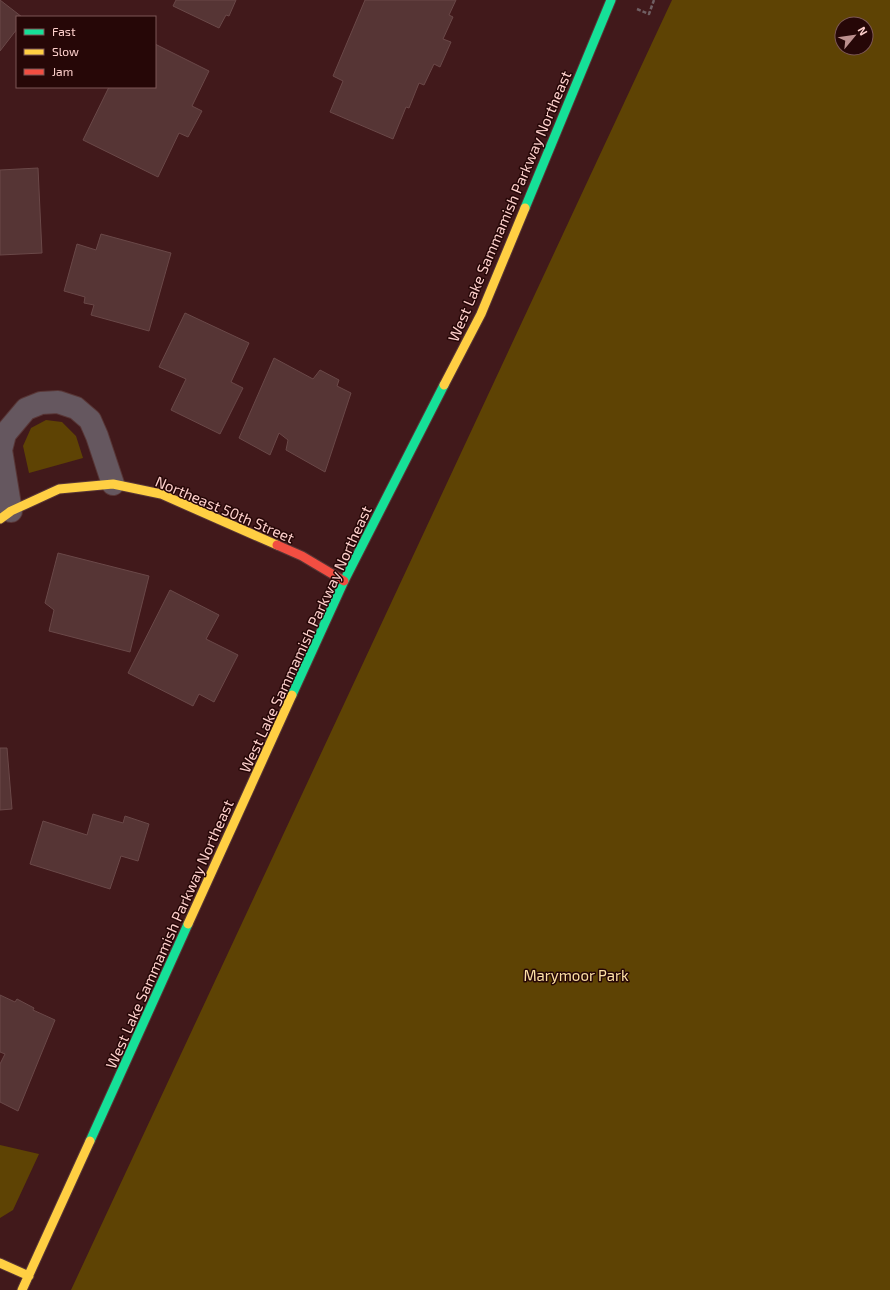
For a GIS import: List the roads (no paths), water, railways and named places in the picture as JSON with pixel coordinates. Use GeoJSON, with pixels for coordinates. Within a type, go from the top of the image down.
{"type":"FeatureCollection","features":[{"type":"Feature","properties":{"kind":"main road","name":"West Lake Sammamish Parkway Northeast"},"geometry":{"type":"LineString","coordinates":[[22,1290],[344,581],[481,314],[611,0]]}},
{"type":"Feature","properties":{"kind":"main road","name":"Northeast 50th Street"},"geometry":{"type":"LineString","coordinates":[[5,515],[59,489],[113,484],[161,494],[302,556],[344,581]]}},
{"type":"Feature","properties":{"kind":"main road"},"geometry":{"type":"LineString","coordinates":[[0,1263],[29,1276]]}},
{"type":"Feature","properties":{"kind":"street"},"geometry":{"type":"LineString","coordinates":[[5,515],[1,450],[5,434],[26,409],[41,403],[58,402],[76,408],[90,420],[113,484]]}},
{"type":"Feature","properties":{"kind":"park label","name":"Marymoor Park"},"geometry":{"type":"Point","coordinates":[576,975]}}]}
